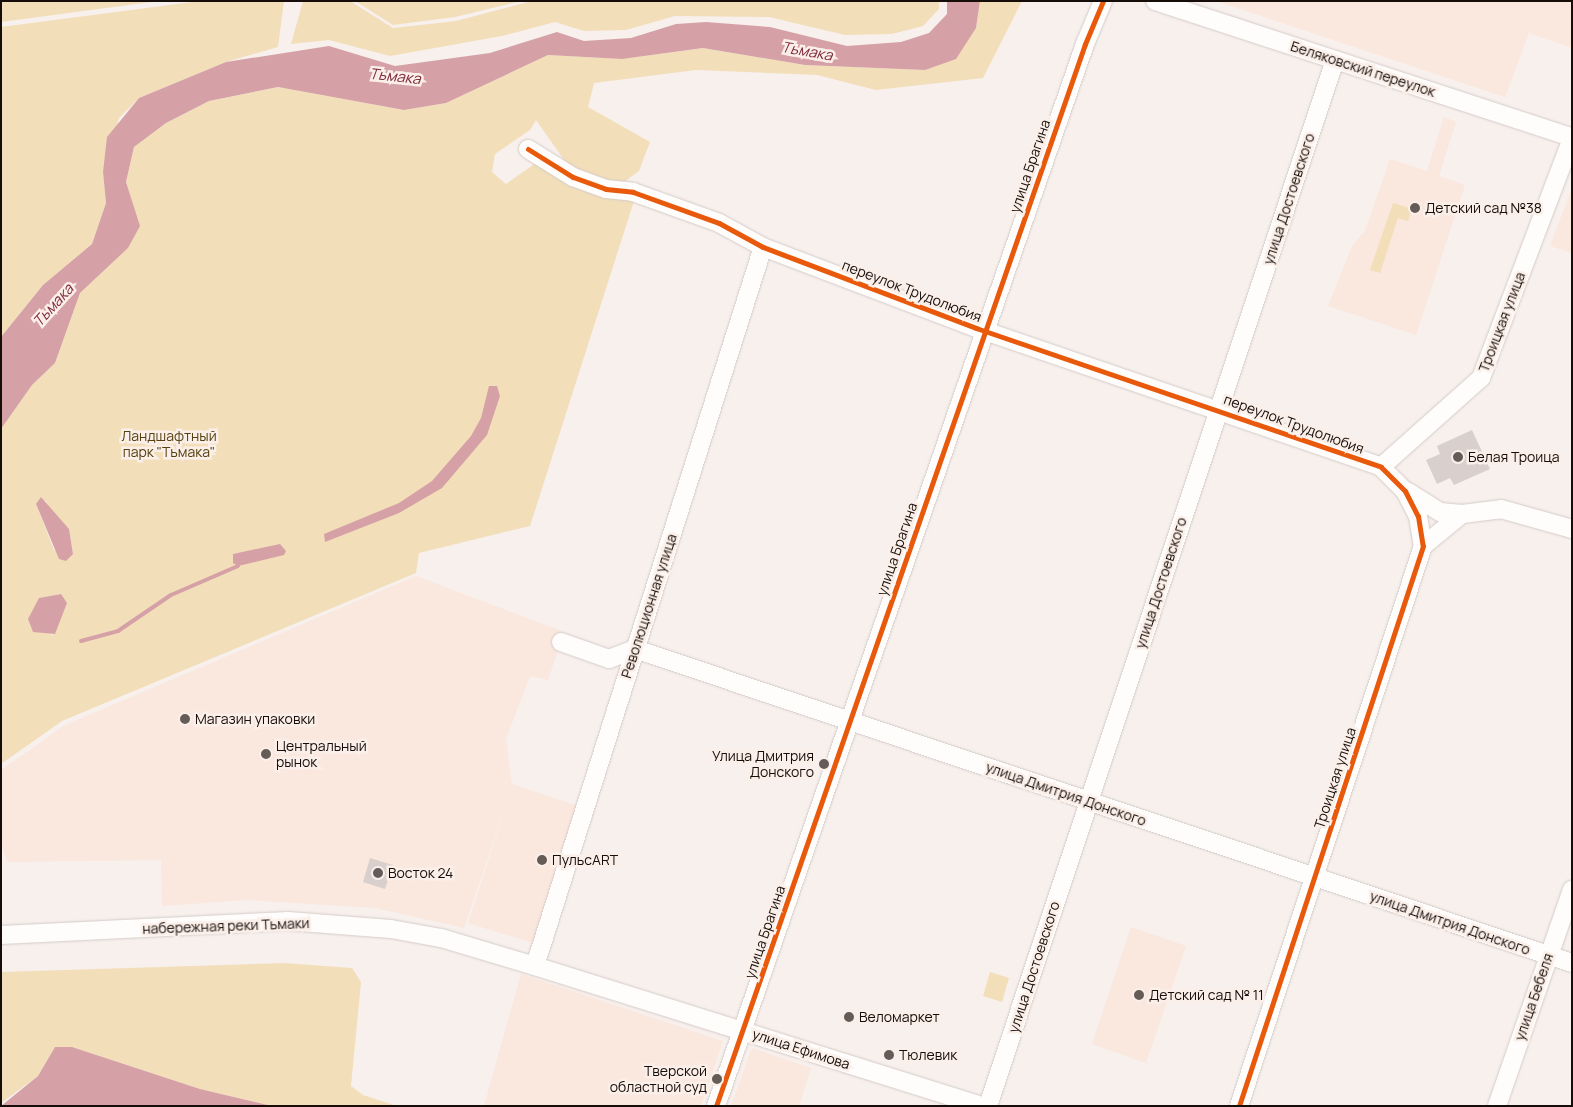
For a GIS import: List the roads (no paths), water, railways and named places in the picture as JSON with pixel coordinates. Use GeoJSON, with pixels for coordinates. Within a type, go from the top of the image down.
{"type":"FeatureCollection","features":[{"type":"Feature","properties":{"kind":"street","name":"улица Брагина"},"geometry":{"type":"LineString","coordinates":[[716,1106],[984,331],[1103,1]]}},
{"type":"Feature","properties":{"kind":"street","name":"Беляковский переулок"},"geometry":{"type":"LineString","coordinates":[[1155,1],[1572,138]]}},
{"type":"Feature","properties":{"kind":"street","name":"улица Достоевского"},"geometry":{"type":"LineString","coordinates":[[988,1106],[1335,60]]}},
{"type":"Feature","properties":{"kind":"street","name":"Троицкая улица"},"geometry":{"type":"LineString","coordinates":[[1239,1106],[1423,546],[1418,516],[1405,491],[1381,467],[1481,378],[1572,138]]}},
{"type":"Feature","properties":{"kind":"street","name":"переулок Трудолюбия"},"geometry":{"type":"LineString","coordinates":[[528,150],[573,177],[606,189],[633,192],[719,223],[763,247],[984,331],[1219,409],[1381,467]]}},
{"type":"Feature","properties":{"kind":"street","name":"Революционная улица"},"geometry":{"type":"LineString","coordinates":[[535,966],[763,247]]}},
{"type":"Feature","properties":{"kind":"street"},"geometry":{"type":"LineString","coordinates":[[1405,491],[1440,512],[1462,514],[1501,508],[1572,529]]}},
{"type":"Feature","properties":{"kind":"street"},"geometry":{"type":"LineString","coordinates":[[1423,546],[1462,514]]}},
{"type":"Feature","properties":{"kind":"street"},"geometry":{"type":"LineString","coordinates":[[561,642],[608,659],[635,650]]}},
{"type":"Feature","properties":{"kind":"street","name":"улица Дмитрия Донского"},"geometry":{"type":"LineString","coordinates":[[635,650],[1572,963]]}},
{"type":"Feature","properties":{"kind":"street","name":"улица Бебеля"},"geometry":{"type":"LineString","coordinates":[[1497,1106],[1572,890]]}},
{"type":"Feature","properties":{"kind":"street","name":"набережная реки Тьмаки"},"geometry":{"type":"LineString","coordinates":[[1,935],[288,921],[392,929],[441,938],[535,966]]}},
{"type":"Feature","properties":{"kind":"street","name":"улица Ефимова"},"geometry":{"type":"LineString","coordinates":[[535,966],[982,1106]]}},
{"type":"Feature","properties":{"kind":"water","name":"Тьмака"},"geometry":{"type":"Polygon","coordinates":[[[947,1],[980,1],[976,28],[956,59],[925,70],[805,65],[703,48],[622,59],[548,55],[446,103],[404,110],[278,87],[209,101],[166,123],[134,147],[126,182],[140,226],[128,248],[80,293],[55,363],[32,385],[1,429],[1,337],[43,285],[92,244],[106,203],[103,172],[107,137],[139,98],[226,62],[329,46],[395,66],[490,53],[557,32],[584,41],[631,38],[676,24],[706,22],[770,27],[847,46],[901,42],[929,33],[947,14],[947,1]]]}},
{"type":"Feature","properties":{"kind":"water"},"geometry":{"type":"Polygon","coordinates":[[[489,386],[497,386],[500,396],[487,435],[442,488],[399,513],[325,542],[324,534],[399,503],[432,481],[471,436],[481,418],[489,386]]]}},
{"type":"Feature","properties":{"kind":"water"},"geometry":{"type":"Polygon","coordinates":[[[41,497],[69,529],[73,554],[66,561],[59,559],[36,504],[41,497]]]}},
{"type":"Feature","properties":{"kind":"water"},"geometry":{"type":"Polygon","coordinates":[[[280,544],[286,551],[284,555],[238,566],[233,563],[233,554],[280,544]]]}},
{"type":"Feature","properties":{"kind":"water"},"geometry":{"type":"Polygon","coordinates":[[[61,594],[67,603],[55,634],[33,632],[28,619],[39,598],[61,594]]]}},
{"type":"Feature","properties":{"kind":"water"},"geometry":{"type":"Polygon","coordinates":[[[55,1047],[72,1047],[200,1089],[272,1106],[1,1106],[38,1076],[55,1047]]]}},
{"type":"Feature","properties":{"kind":"waterway"},"geometry":{"type":"LineString","coordinates":[[81,641],[118,631],[171,595],[238,566]]}},
{"type":"Feature","properties":{"kind":"place","name":"Детский сад №38"},"geometry":{"type":"Point","coordinates":[1415,208]}},
{"type":"Feature","properties":{"kind":"place","name":"Белая Троица"},"geometry":{"type":"Point","coordinates":[1458,457]}},
{"type":"Feature","properties":{"kind":"place","name":"Магазин упаковки"},"geometry":{"type":"Point","coordinates":[185,719]}},
{"type":"Feature","properties":{"kind":"place","name":"Центральный рынок"},"geometry":{"type":"Point","coordinates":[266,754]}},
{"type":"Feature","properties":{"kind":"place","name":"Улица Дмитрия Донского"},"geometry":{"type":"Point","coordinates":[824,764]}},
{"type":"Feature","properties":{"kind":"place","name":"ПульсART"},"geometry":{"type":"Point","coordinates":[542,860]}},
{"type":"Feature","properties":{"kind":"place","name":"Восток 24"},"geometry":{"type":"Point","coordinates":[378,873]}},
{"type":"Feature","properties":{"kind":"place","name":"Детский сад № 11"},"geometry":{"type":"Point","coordinates":[1139,995]}},
{"type":"Feature","properties":{"kind":"place","name":"Веломаркет"},"geometry":{"type":"Point","coordinates":[849,1017]}},
{"type":"Feature","properties":{"kind":"place","name":"Тюлевик"},"geometry":{"type":"Point","coordinates":[889,1055]}},
{"type":"Feature","properties":{"kind":"place","name":"Тверской областной суд"},"geometry":{"type":"Point","coordinates":[717,1079]}},
{"type":"Feature","properties":{"kind":"park label","name":"Ландшафтный парк \"Тьмака\""},"geometry":{"type":"Point","coordinates":[169,444]}}]}
